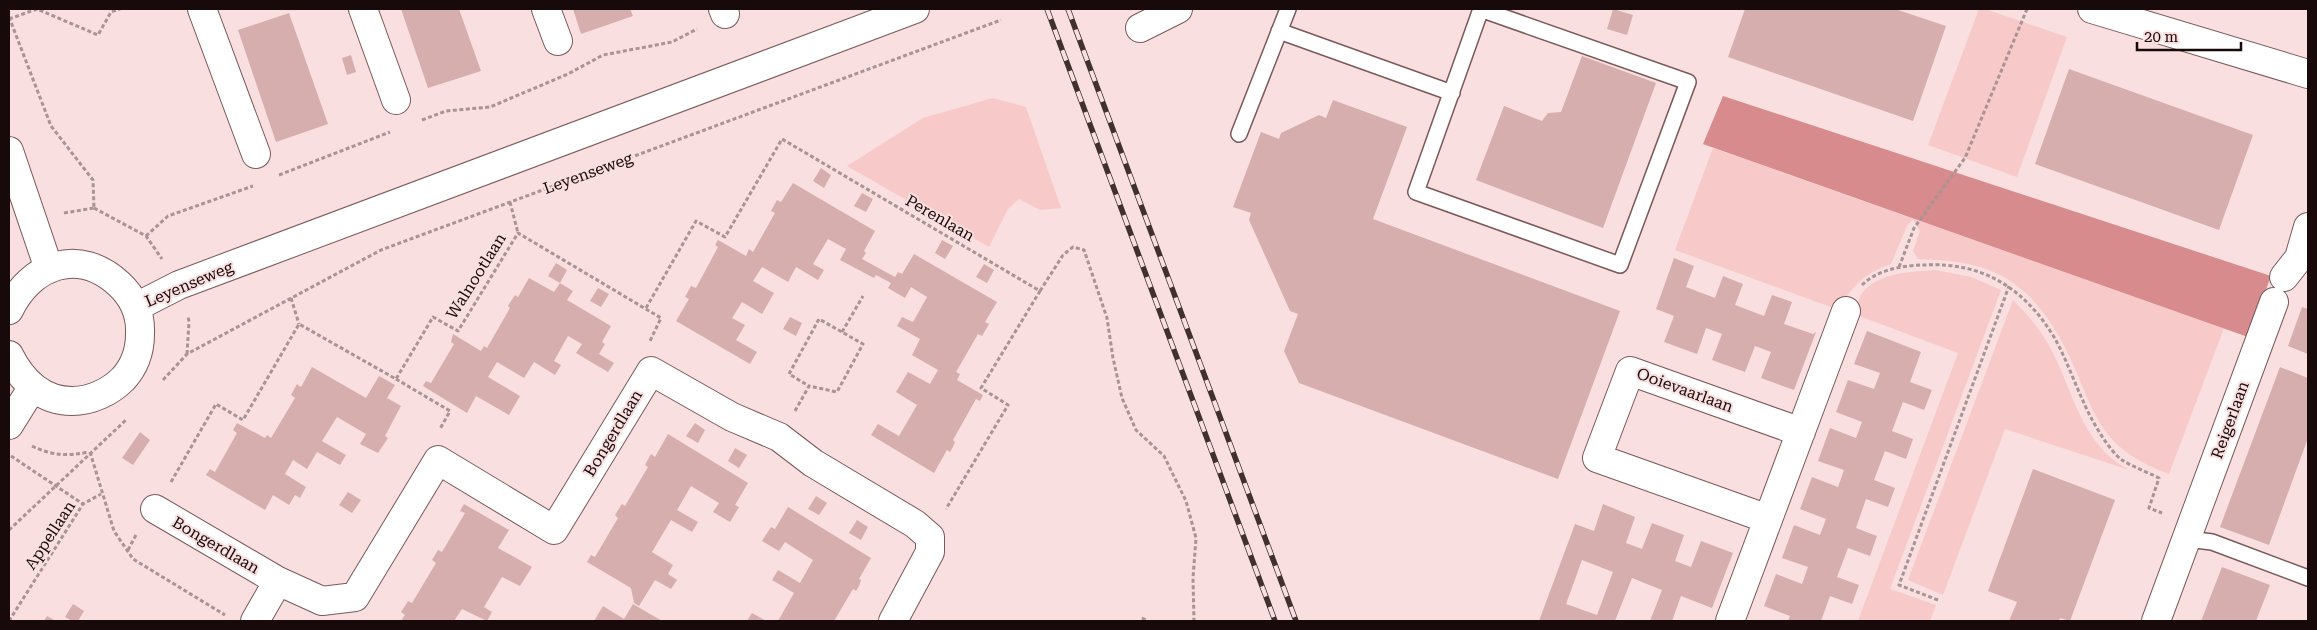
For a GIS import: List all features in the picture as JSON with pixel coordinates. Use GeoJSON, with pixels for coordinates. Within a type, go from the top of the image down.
{"type":"FeatureCollection","features":[{"type":"Feature","properties":{"kind":"street"},"geometry":{"type":"LineString","coordinates":[[202,9],[256,154]]}},
{"type":"Feature","properties":{"kind":"street"},"geometry":{"type":"LineString","coordinates":[[363,9],[396,100]]}},
{"type":"Feature","properties":{"kind":"street"},"geometry":{"type":"LineString","coordinates":[[546,9],[558,41]]}},
{"type":"Feature","properties":{"kind":"street","name":"Leyenseweg"},"geometry":{"type":"LineString","coordinates":[[136,307],[194,279],[915,9]]}},
{"type":"Feature","properties":{"kind":"street"},"geometry":{"type":"LineString","coordinates":[[1140,28],[1178,9]]}},
{"type":"Feature","properties":{"kind":"street"},"geometry":{"type":"LineString","coordinates":[[2092,9],[2308,74]]}},
{"type":"Feature","properties":{"kind":"street"},"geometry":{"type":"LineString","coordinates":[[9,151],[49,269]]}},
{"type":"Feature","properties":{"kind":"street"},"geometry":{"type":"LineString","coordinates":[[2284,277],[2299,258],[2308,227]]}},
{"type":"Feature","properties":{"kind":"street"},"geometry":{"type":"LineString","coordinates":[[9,310],[17,294],[29,280],[58,266],[80,264],[107,273],[129,293],[141,324],[140,346],[128,373],[114,387],[95,397],[72,401],[51,398],[32,388],[18,373],[9,355]]}},
{"type":"Feature","properties":{"kind":"street","name":"Reigerlaan"},"geometry":{"type":"LineString","coordinates":[[2156,621],[2274,302]]}},
{"type":"Feature","properties":{"kind":"street"},"geometry":{"type":"LineString","coordinates":[[1730,621],[1846,311]]}},
{"type":"Feature","properties":{"kind":"street","name":"Bongerdlaan"},"geometry":{"type":"LineString","coordinates":[[155,509],[278,581],[322,601],[355,597],[438,460],[554,530],[651,371],[732,417],[779,437],[813,463],[915,524],[930,538]]}},
{"type":"Feature","properties":{"kind":"street","name":"Ooievaarlaan"},"geometry":{"type":"LineString","coordinates":[[1768,519],[1597,458],[1630,371],[1801,432]]}},
{"type":"Feature","properties":{"kind":"street"},"geometry":{"type":"LineString","coordinates":[[16,433],[32,388]]}},
{"type":"Feature","properties":{"kind":"street"},"geometry":{"type":"LineString","coordinates":[[893,621],[930,552],[930,538]]}},
{"type":"Feature","properties":{"kind":"street","name":"Bongerdlaan"},"geometry":{"type":"LineString","coordinates":[[255,621],[278,581]]}},
{"type":"Feature","properties":{"kind":"lane"},"geometry":{"type":"LineString","coordinates":[[1480,9],[1688,82],[1620,265],[1416,192],[1480,9]]}},
{"type":"Feature","properties":{"kind":"lane"},"geometry":{"type":"LineString","coordinates":[[1239,134],[1279,31],[1284,10]]}},
{"type":"Feature","properties":{"kind":"lane"},"geometry":{"type":"LineString","coordinates":[[1279,31],[1452,93]]}},
{"type":"Feature","properties":{"kind":"lane"},"geometry":{"type":"LineString","coordinates":[[2190,531],[2212,542],[2308,578]]}},
{"type":"Feature","properties":{"kind":"path"},"geometry":{"type":"LineString","coordinates":[[120,9],[111,12],[98,34],[37,9],[9,18],[50,126],[93,180],[94,208],[146,236],[168,216],[255,185]]}},
{"type":"Feature","properties":{"kind":"path"},"geometry":{"type":"LineString","coordinates":[[1899,267],[1914,228],[1965,158],[2027,9]]}},
{"type":"Feature","properties":{"kind":"path"},"geometry":{"type":"LineString","coordinates":[[414,123],[446,112],[490,107],[568,74],[604,55],[672,42],[724,11]]}},
{"type":"Feature","properties":{"kind":"path","name":"Leyenseweg"},"geometry":{"type":"LineString","coordinates":[[187,354],[381,250],[1001,20]]}},
{"type":"Feature","properties":{"kind":"path"},"geometry":{"type":"LineString","coordinates":[[273,178],[397,129]]}},
{"type":"Feature","properties":{"kind":"path","name":"Perenlaan"},"geometry":{"type":"LineString","coordinates":[[646,308],[696,221],[724,237],[782,139],[1040,291]]}},
{"type":"Feature","properties":{"kind":"path"},"geometry":{"type":"LineString","coordinates":[[510,202],[518,233]]}},
{"type":"Feature","properties":{"kind":"path","name":"Walnootlaan"},"geometry":{"type":"LineString","coordinates":[[396,379],[433,317],[458,331],[518,233],[646,308]]}},
{"type":"Feature","properties":{"kind":"path"},"geometry":{"type":"LineString","coordinates":[[930,538],[1008,405],[981,388],[1063,255],[1073,247],[1084,250],[1107,318],[1122,398],[1136,430],[1164,456],[1186,502],[1196,538],[1193,578],[1194,621]]}},
{"type":"Feature","properties":{"kind":"path"},"geometry":{"type":"LineString","coordinates":[[1846,311],[1856,291],[1868,280],[1899,267],[1942,264],[1989,276],[2009,286],[2031,304],[2055,338],[2092,422],[2120,459],[2159,478],[2149,508],[2190,531]]}},
{"type":"Feature","properties":{"kind":"path"},"geometry":{"type":"LineString","coordinates":[[1938,600],[1899,585],[2009,286]]}},
{"type":"Feature","properties":{"kind":"path"},"geometry":{"type":"LineString","coordinates":[[842,332],[863,296]]}},
{"type":"Feature","properties":{"kind":"path"},"geometry":{"type":"LineString","coordinates":[[291,298],[299,324],[450,411],[434,441],[438,460]]}},
{"type":"Feature","properties":{"kind":"path"},"geometry":{"type":"LineString","coordinates":[[646,308],[661,318],[646,349],[651,371]]}},
{"type":"Feature","properties":{"kind":"path"},"geometry":{"type":"LineString","coordinates":[[819,318],[864,344],[837,392],[809,386],[789,374],[819,318]]}},
{"type":"Feature","properties":{"kind":"path"},"geometry":{"type":"LineString","coordinates":[[128,550],[143,523],[155,509],[216,404],[243,420],[299,324]]}},
{"type":"Feature","properties":{"kind":"path"},"geometry":{"type":"LineString","coordinates":[[779,437],[809,386]]}},
{"type":"Feature","properties":{"kind":"path"},"geometry":{"type":"LineString","coordinates":[[16,433],[47,453],[68,456],[90,452]]}},
{"type":"Feature","properties":{"kind":"path"},"geometry":{"type":"LineString","coordinates":[[9,530],[90,452]]}},
{"type":"Feature","properties":{"kind":"path"},"geometry":{"type":"LineString","coordinates":[[90,452],[96,467],[101,494],[114,531],[133,559],[226,616]]}},
{"type":"Feature","properties":{"kind":"path"},"geometry":{"type":"LineString","coordinates":[[9,455],[83,504]]}},
{"type":"Feature","properties":{"kind":"path","name":"Appellaan"},"geometry":{"type":"LineString","coordinates":[[9,621],[83,504],[101,494]]}},
{"type":"Feature","properties":{"kind":"path"},"geometry":{"type":"LineString","coordinates":[[1142,618],[1148,621]]}},
{"type":"Feature","properties":{"kind":"shaded area"},"geometry":{"type":"Polygon","coordinates":[[[1979,9],[1985,9],[2067,37],[2017,177],[1928,145],[1979,9]]]}},
{"type":"Feature","properties":{"kind":"shaded area"},"geometry":{"type":"Polygon","coordinates":[[[1723,96],[2271,276],[2248,337],[1703,144],[1723,96]]]}},
{"type":"Feature","properties":{"kind":"shaded area"},"geometry":{"type":"Polygon","coordinates":[[[993,98],[1026,107],[1061,208],[1040,210],[1019,199],[1008,209],[989,247],[847,166],[923,118],[993,98]]]}},
{"type":"Feature","properties":{"kind":"shaded area"},"geometry":{"type":"Polygon","coordinates":[[[1713,148],[2224,328],[2169,474],[2151,467],[2127,453],[2102,427],[2063,344],[2044,313],[2032,299],[2019,287],[2003,277],[1978,266],[1944,260],[1918,259],[1913,251],[1920,231],[1913,219],[1907,226],[1891,264],[1860,281],[1839,310],[1675,250],[1713,148]]]}},
{"type":"Feature","properties":{"kind":"shaded area"},"geometry":{"type":"Polygon","coordinates":[[[1936,270],[1971,277],[2001,290],[1890,589],[1936,605],[1930,621],[1858,621],[1958,353],[1854,314],[1861,294],[1878,280],[1896,274],[1936,270]]]}},
{"type":"Feature","properties":{"kind":"shaded area"},"geometry":{"type":"Polygon","coordinates":[[[2013,300],[2044,337],[2090,433],[2100,447],[2129,470],[2005,429],[1943,595],[1908,580],[2013,300]]]}},
{"type":"Feature","properties":{"kind":"building"},"geometry":{"type":"Polygon","coordinates":[[[401,9],[459,9],[481,71],[428,88],[401,9]]]}},
{"type":"Feature","properties":{"kind":"building"},"geometry":{"type":"Polygon","coordinates":[[[573,9],[630,9],[633,16],[581,34],[573,9]]]}},
{"type":"Feature","properties":{"kind":"building"},"geometry":{"type":"Polygon","coordinates":[[[1613,9],[1633,15],[1627,35],[1607,29],[1613,9]]]}},
{"type":"Feature","properties":{"kind":"building"},"geometry":{"type":"Polygon","coordinates":[[[1745,9],[1895,9],[1946,26],[1913,121],[1728,57],[1745,9]]]}},
{"type":"Feature","properties":{"kind":"building"},"geometry":{"type":"Polygon","coordinates":[[[289,13],[328,124],[276,142],[238,30],[289,13]]]}},
{"type":"Feature","properties":{"kind":"building"},"geometry":{"type":"Polygon","coordinates":[[[351,55],[356,72],[347,75],[342,58],[351,55]]]}},
{"type":"Feature","properties":{"kind":"building"},"geometry":{"type":"Polygon","coordinates":[[[1582,56],[1656,83],[1603,228],[1476,180],[1504,106],[1542,121],[1548,113],[1561,112],[1582,56]]]}},
{"type":"Feature","properties":{"kind":"building"},"geometry":{"type":"Polygon","coordinates":[[[2069,69],[2253,135],[2219,230],[2035,164],[2069,69]]]}},
{"type":"Feature","properties":{"kind":"building"},"geometry":{"type":"Polygon","coordinates":[[[1333,100],[1407,127],[1373,219],[1620,311],[1558,479],[1299,383],[1284,351],[1298,314],[1290,311],[1249,220],[1251,213],[1233,207],[1261,132],[1279,139],[1281,133],[1319,115],[1326,118],[1333,100]]]}},
{"type":"Feature","properties":{"kind":"building"},"geometry":{"type":"Polygon","coordinates":[[[821,168],[831,175],[824,188],[813,181],[821,168]]]}},
{"type":"Feature","properties":{"kind":"building"},"geometry":{"type":"Polygon","coordinates":[[[793,183],[875,231],[864,251],[866,253],[862,259],[895,277],[898,272],[902,274],[914,254],[997,302],[985,322],[989,324],[982,336],[978,334],[956,372],[960,374],[957,380],[983,395],[980,401],[976,399],[953,440],[955,442],[953,447],[950,452],[947,450],[934,473],[871,435],[878,424],[899,436],[917,405],[896,392],[908,372],[930,384],[938,370],[912,355],[920,339],[897,326],[902,317],[913,322],[927,297],[911,287],[905,298],[888,288],[891,283],[876,275],[874,278],[840,260],[846,249],[828,239],[813,264],[824,270],[818,280],[796,267],[788,282],[762,267],[753,281],[774,293],[762,314],[742,302],[732,318],[745,325],[736,340],[757,352],[750,364],[676,321],[689,299],[685,297],[691,286],[696,288],[718,247],[715,245],[718,240],[746,256],[749,249],[753,252],[775,213],[771,211],[777,200],[781,202],[793,183]]]}},
{"type":"Feature","properties":{"kind":"building"},"geometry":{"type":"Polygon","coordinates":[[[862,193],[873,199],[866,212],[854,206],[862,193]]]}},
{"type":"Feature","properties":{"kind":"building"},"geometry":{"type":"Polygon","coordinates":[[[942,240],[953,246],[945,259],[935,253],[942,240]]]}},
{"type":"Feature","properties":{"kind":"building"},"geometry":{"type":"Polygon","coordinates":[[[1674,258],[1694,266],[1686,287],[1715,298],[1723,276],[1743,284],[1735,305],[1764,316],[1772,295],[1792,302],[1784,324],[1813,334],[1816,332],[1794,390],[1761,378],[1771,352],[1755,346],[1745,372],[1712,360],[1722,334],[1706,328],[1697,354],[1664,342],[1674,316],[1656,309],[1674,258]]]}},
{"type":"Feature","properties":{"kind":"building"},"geometry":{"type":"Polygon","coordinates":[[[556,263],[567,270],[560,283],[548,276],[556,263]]]}},
{"type":"Feature","properties":{"kind":"building"},"geometry":{"type":"Polygon","coordinates":[[[984,264],[994,270],[987,283],[976,277],[984,264]]]}},
{"type":"Feature","properties":{"kind":"building"},"geometry":{"type":"Polygon","coordinates":[[[529,278],[554,292],[560,283],[573,291],[567,300],[611,326],[602,342],[605,344],[599,354],[614,363],[608,372],[576,353],[582,344],[568,336],[554,361],[561,365],[555,375],[534,362],[524,378],[497,362],[488,377],[520,396],[509,415],[476,396],[467,413],[423,386],[426,381],[431,383],[454,344],[451,342],[453,334],[481,351],[484,346],[487,348],[510,308],[508,306],[515,295],[518,297],[529,278]]]}},
{"type":"Feature","properties":{"kind":"building"},"geometry":{"type":"Polygon","coordinates":[[[598,288],[609,294],[601,307],[590,301],[598,288]]]}},
{"type":"Feature","properties":{"kind":"building"},"geometry":{"type":"Polygon","coordinates":[[[2302,307],[2308,309],[2308,354],[2288,346],[2302,307]]]}},
{"type":"Feature","properties":{"kind":"building"},"geometry":{"type":"Polygon","coordinates":[[[790,317],[802,323],[796,336],[783,329],[790,317]]]}},
{"type":"Feature","properties":{"kind":"building"},"geometry":{"type":"Polygon","coordinates":[[[1867,331],[1921,352],[1910,382],[1932,390],[1924,410],[1903,402],[1892,431],[1913,439],[1906,459],[1885,451],[1874,480],[1895,488],[1888,507],[1866,499],[1856,528],[1877,536],[1870,556],[1848,548],[1837,577],[1859,585],[1852,604],[1830,596],[1821,621],[1788,621],[1790,616],[1764,606],[1776,574],[1802,584],[1808,567],[1782,558],[1794,525],[1820,535],[1826,519],[1800,509],[1812,477],[1838,487],[1844,470],[1818,461],[1830,428],[1856,438],[1862,422],[1836,412],[1848,380],[1874,389],[1880,373],[1854,364],[1867,331]]]}},
{"type":"Feature","properties":{"kind":"building"},"geometry":{"type":"Polygon","coordinates":[[[312,367],[366,398],[379,376],[395,385],[387,398],[401,406],[385,436],[388,438],[378,453],[360,444],[366,434],[337,417],[322,441],[346,455],[340,465],[317,452],[307,469],[293,460],[285,474],[306,487],[300,498],[295,495],[289,505],[273,495],[265,510],[206,475],[210,469],[215,472],[237,433],[233,430],[237,423],[265,438],[267,435],[271,438],[295,398],[291,395],[297,384],[301,387],[312,367]]]}},
{"type":"Feature","properties":{"kind":"building"},"geometry":{"type":"Polygon","coordinates":[[[2280,367],[2308,378],[2308,438],[2269,545],[2220,527],[2280,367]]]}},
{"type":"Feature","properties":{"kind":"building"},"geometry":{"type":"Polygon","coordinates":[[[695,423],[705,430],[698,443],[686,436],[695,423]]]}},
{"type":"Feature","properties":{"kind":"building"},"geometry":{"type":"Polygon","coordinates":[[[140,432],[150,440],[133,465],[122,458],[140,432]]]}},
{"type":"Feature","properties":{"kind":"building"},"geometry":{"type":"Polygon","coordinates":[[[668,434],[748,483],[735,505],[739,507],[730,522],[713,512],[719,503],[691,486],[677,510],[698,522],[692,532],[671,520],[652,552],[673,565],[668,574],[677,580],[671,589],[655,580],[639,606],[634,603],[631,588],[587,562],[591,555],[595,557],[618,518],[615,515],[622,504],[625,506],[648,467],[645,465],[651,454],[655,457],[668,434]]]}},
{"type":"Feature","properties":{"kind":"building"},"geometry":{"type":"Polygon","coordinates":[[[735,448],[747,455],[739,468],[728,461],[735,448]]]}},
{"type":"Feature","properties":{"kind":"building"},"geometry":{"type":"Polygon","coordinates":[[[2033,469],[2115,500],[2070,621],[2060,618],[2059,621],[2009,621],[2017,602],[1988,591],[2033,469]]]}},
{"type":"Feature","properties":{"kind":"building"},"geometry":{"type":"Polygon","coordinates":[[[348,492],[361,500],[352,513],[339,505],[348,492]]]}},
{"type":"Feature","properties":{"kind":"building"},"geometry":{"type":"Polygon","coordinates":[[[816,496],[827,503],[819,515],[808,509],[816,496]]]}},
{"type":"Feature","properties":{"kind":"building"},"geometry":{"type":"Polygon","coordinates":[[[464,504],[509,530],[498,548],[532,567],[520,586],[502,577],[484,607],[492,612],[487,621],[462,609],[454,621],[401,621],[405,615],[401,612],[408,601],[412,603],[436,563],[432,560],[438,550],[442,552],[465,513],[460,511],[464,504]]]}},
{"type":"Feature","properties":{"kind":"building"},"geometry":{"type":"Polygon","coordinates":[[[1603,504],[1635,517],[1626,543],[1642,549],[1652,523],[1684,535],[1675,561],[1691,567],[1701,541],[1733,553],[1712,608],[1681,596],[1672,621],[1650,621],[1662,590],[1632,578],[1615,621],[1539,621],[1575,524],[1594,531],[1603,504]],[[1582,560],[1566,604],[1597,615],[1613,572],[1582,560]]]}},
{"type":"Feature","properties":{"kind":"building"},"geometry":{"type":"Polygon","coordinates":[[[788,507],[871,558],[859,579],[861,580],[859,586],[856,591],[853,589],[834,621],[778,621],[794,593],[772,580],[778,570],[800,583],[813,560],[785,542],[779,551],[762,541],[771,527],[775,529],[788,507]]]}},
{"type":"Feature","properties":{"kind":"building"},"geometry":{"type":"Polygon","coordinates":[[[857,520],[868,527],[861,540],[849,533],[857,520]]]}},
{"type":"Feature","properties":{"kind":"building"},"geometry":{"type":"Polygon","coordinates":[[[2222,567],[2270,585],[2256,621],[2201,621],[2222,567]]]}},
{"type":"Feature","properties":{"kind":"building"},"geometry":{"type":"Polygon","coordinates":[[[73,604],[84,611],[78,621],[72,621],[65,617],[73,604]]]}},
{"type":"Feature","properties":{"kind":"building"},"geometry":{"type":"Polygon","coordinates":[[[633,604],[662,621],[594,621],[603,606],[624,619],[633,604]]]}},
{"type":"Feature","properties":{"kind":"building"},"geometry":{"type":"Polygon","coordinates":[[[752,613],[766,621],[747,621],[752,613]]]}},
{"type":"Feature","properties":{"kind":"building"},"geometry":{"type":"Polygon","coordinates":[[[47,616],[56,621],[44,621],[47,616]]]}},
{"type":"Feature","properties":{"kind":"railway"},"geometry":{"type":"LineString","coordinates":[[1047,9],[1275,621]]}},
{"type":"Feature","properties":{"kind":"railway"},"geometry":{"type":"LineString","coordinates":[[1068,9],[1296,621]]}}]}
